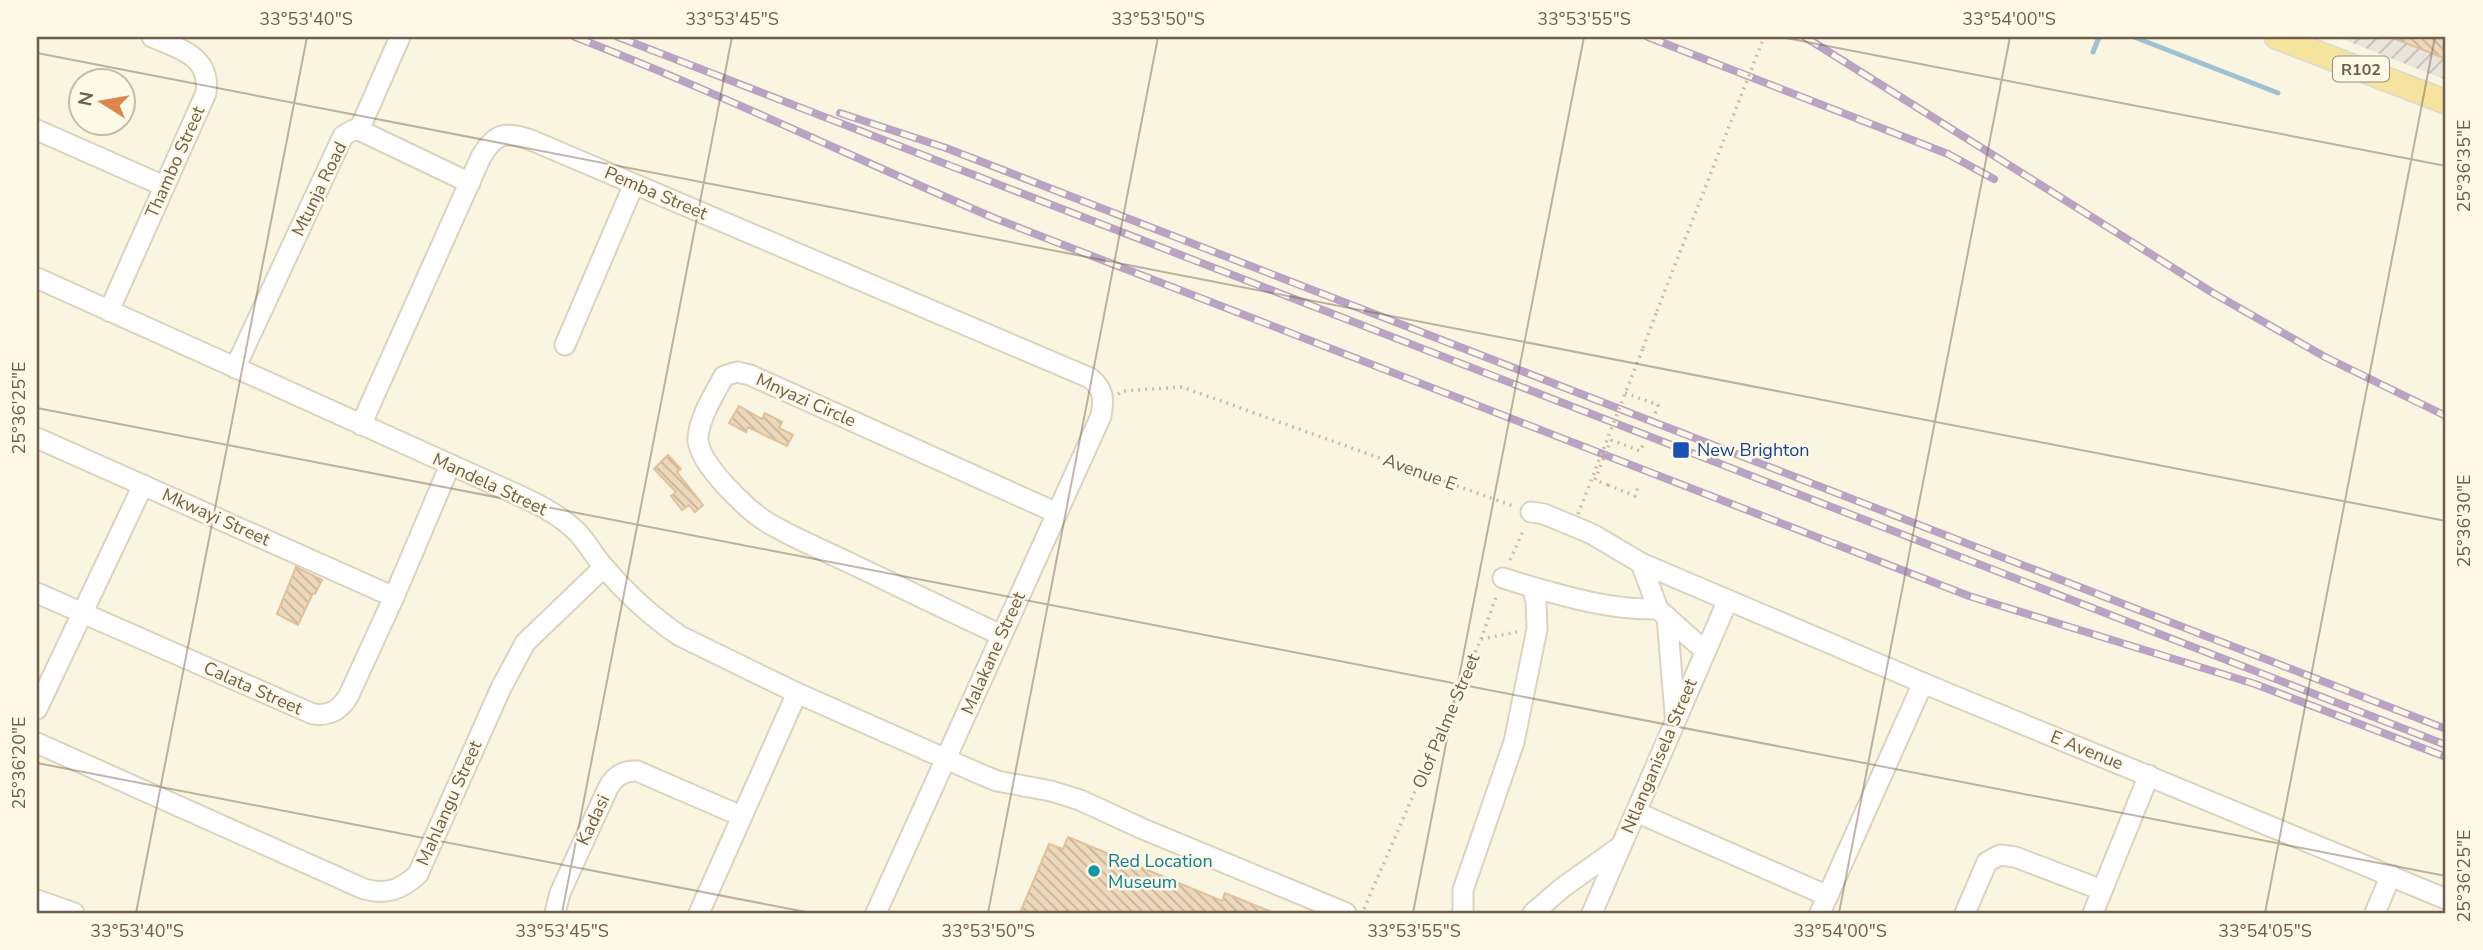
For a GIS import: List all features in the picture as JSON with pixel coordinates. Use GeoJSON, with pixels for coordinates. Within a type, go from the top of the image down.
{"type":"FeatureCollection","features":[{"type":"Feature","properties":{"kind":"main road","name":"R102"},"geometry":{"type":"LineString","coordinates":[[2276,37],[2446,102]]}},
{"type":"Feature","properties":{"kind":"street","name":"Thambo Street"},"geometry":{"type":"LineString","coordinates":[[109,311],[206,93],[206,71],[197,59],[152,37]]}},
{"type":"Feature","properties":{"kind":"street"},"geometry":{"type":"LineString","coordinates":[[359,130],[400,37]]}},
{"type":"Feature","properties":{"kind":"street"},"geometry":{"type":"LineString","coordinates":[[37,130],[164,186]]}},
{"type":"Feature","properties":{"kind":"street","name":"Mtunja Road"},"geometry":{"type":"LineString","coordinates":[[235,368],[343,136],[353,130],[359,130],[470,183]]}},
{"type":"Feature","properties":{"kind":"street","name":"Pemba Street"},"geometry":{"type":"LineString","coordinates":[[361,425],[488,144],[503,135],[516,134],[1090,378],[1103,397]]}},
{"type":"Feature","properties":{"kind":"street"},"geometry":{"type":"LineString","coordinates":[[565,345],[634,184]]}},
{"type":"Feature","properties":{"kind":"street","name":"Mandela Street"},"geometry":{"type":"LineString","coordinates":[[37,278],[487,481],[560,519],[577,533],[604,567],[646,611],[680,636],[797,693],[997,781],[1051,791],[1080,800],[1346,913]]}},
{"type":"Feature","properties":{"kind":"street","name":"Mnyazi Circle"},"geometry":{"type":"LineString","coordinates":[[1001,635],[769,524],[716,474],[701,450],[698,439],[709,404],[724,376],[737,372],[750,375],[1057,513]]}},
{"type":"Feature","properties":{"kind":"street","name":"Malakane Street"},"geometry":{"type":"LineString","coordinates":[[876,913],[1101,415],[1103,397]]}},
{"type":"Feature","properties":{"kind":"street","name":"Mkwayi Street"},"geometry":{"type":"LineString","coordinates":[[37,438],[394,597]]}},
{"type":"Feature","properties":{"kind":"street","name":"Calata Street"},"geometry":{"type":"LineString","coordinates":[[37,593],[313,714],[323,715],[341,708],[348,697],[450,465]]}},
{"type":"Feature","properties":{"kind":"street"},"geometry":{"type":"LineString","coordinates":[[37,709],[143,485]]}},
{"type":"Feature","properties":{"kind":"street"},"geometry":{"type":"LineString","coordinates":[[1531,512],[1544,514],[1592,534],[1641,563],[1728,600]]}},
{"type":"Feature","properties":{"kind":"street"},"geometry":{"type":"LineString","coordinates":[[1641,563],[1663,613],[1675,718]]}},
{"type":"Feature","properties":{"kind":"street","name":"Mahlangu Street"},"geometry":{"type":"LineString","coordinates":[[37,743],[364,889],[377,892],[398,889],[418,874],[500,688],[526,643],[604,567]]}},
{"type":"Feature","properties":{"kind":"street"},"geometry":{"type":"LineString","coordinates":[[1503,578],[1600,606],[1663,613],[1705,650]]}},
{"type":"Feature","properties":{"kind":"street"},"geometry":{"type":"LineString","coordinates":[[1463,913],[1463,890],[1514,742],[1537,629],[1536,601],[1532,587]]}},
{"type":"Feature","properties":{"kind":"street","name":"Ntlanganisela Street"},"geometry":{"type":"LineString","coordinates":[[1592,913],[1728,600]]}},
{"type":"Feature","properties":{"kind":"street","name":"E Avenue"},"geometry":{"type":"LineString","coordinates":[[1728,600],[2446,899]]}},
{"type":"Feature","properties":{"kind":"street"},"geometry":{"type":"LineString","coordinates":[[1636,812],[1824,905],[1923,683]]}},
{"type":"Feature","properties":{"kind":"street"},"geometry":{"type":"LineString","coordinates":[[699,913],[797,693]]}},
{"type":"Feature","properties":{"kind":"street","name":"Kadasi"},"geometry":{"type":"LineString","coordinates":[[555,913],[565,881],[608,788],[617,776],[637,771],[741,816]]}},
{"type":"Feature","properties":{"kind":"street"},"geometry":{"type":"LineString","coordinates":[[2093,913],[2149,775]]}},
{"type":"Feature","properties":{"kind":"street"},"geometry":{"type":"LineString","coordinates":[[1533,913],[1562,888],[1622,845]]}},
{"type":"Feature","properties":{"kind":"street"},"geometry":{"type":"LineString","coordinates":[[1965,913],[1987,862],[2000,855],[2015,857],[2102,890]]}},
{"type":"Feature","properties":{"kind":"street"},"geometry":{"type":"LineString","coordinates":[[2375,913],[2391,875]]}},
{"type":"Feature","properties":{"kind":"street"},"geometry":{"type":"LineString","coordinates":[[40,905],[74,913]]}},
{"type":"Feature","properties":{"kind":"path"},"geometry":{"type":"LineString","coordinates":[[1578,514],[1764,37]]}},
{"type":"Feature","properties":{"kind":"path","name":"Avenue E"},"geometry":{"type":"LineString","coordinates":[[1103,397],[1123,391],[1182,387],[1531,512]]}},
{"type":"Feature","properties":{"kind":"path"},"geometry":{"type":"LineString","coordinates":[[1625,393],[1658,405],[1655,414]]}},
{"type":"Feature","properties":{"kind":"path"},"geometry":{"type":"LineString","coordinates":[[1638,487],[1635,496],[1595,480],[1611,440],[1640,451],[1644,443]]}},
{"type":"Feature","properties":{"kind":"path","name":"Olof Palme Street"},"geometry":{"type":"LineString","coordinates":[[1346,913],[1364,910],[1481,639],[1531,512]]}},
{"type":"Feature","properties":{"kind":"path"},"geometry":{"type":"LineString","coordinates":[[1481,639],[1537,629]]}},
{"type":"Feature","properties":{"kind":"shaded area"},"geometry":{"type":"Polygon","coordinates":[[[2337,37],[2446,37],[2446,80],[2337,37]]]}},
{"type":"Feature","properties":{"kind":"building"},"geometry":{"type":"Polygon","coordinates":[[[2446,37],[2446,59],[2393,38],[2446,37]]]}},
{"type":"Feature","properties":{"kind":"building"},"geometry":{"type":"Polygon","coordinates":[[[739,406],[762,419],[765,413],[782,422],[779,428],[793,435],[787,446],[748,427],[746,432],[729,423],[739,406]]]}},
{"type":"Feature","properties":{"kind":"building"},"geometry":{"type":"Polygon","coordinates":[[[668,455],[681,469],[677,472],[703,505],[695,512],[689,505],[682,510],[671,496],[676,492],[654,469],[668,455]]]}},
{"type":"Feature","properties":{"kind":"building"},"geometry":{"type":"Polygon","coordinates":[[[296,567],[322,580],[298,625],[277,614],[296,567]]]}},
{"type":"Feature","properties":{"kind":"building","name":"Red Location Museum"},"geometry":{"type":"Polygon","coordinates":[[[1068,837],[1222,901],[1225,893],[1274,913],[1020,913],[1049,844],[1063,849],[1068,837]]]}},
{"type":"Feature","properties":{"kind":"waterway"},"geometry":{"type":"LineString","coordinates":[[2093,52],[2099,37]]}},
{"type":"Feature","properties":{"kind":"waterway"},"geometry":{"type":"LineString","coordinates":[[2134,37],[2278,93]]}},
{"type":"Feature","properties":{"kind":"railway"},"geometry":{"type":"LineString","coordinates":[[575,37],[994,218],[1969,596],[2255,684],[2446,757]]}},
{"type":"Feature","properties":{"kind":"railway"},"geometry":{"type":"LineString","coordinates":[[618,37],[2446,745]]}},
{"type":"Feature","properties":{"kind":"railway"},"geometry":{"type":"LineString","coordinates":[[1648,37],[1948,154],[1994,179]]}},
{"type":"Feature","properties":{"kind":"railway"},"geometry":{"type":"LineString","coordinates":[[1805,37],[2213,293],[2325,357],[2446,416]]}},
{"type":"Feature","properties":{"kind":"railway"},"geometry":{"type":"LineString","coordinates":[[840,113],[946,148],[2446,729]]}},
{"type":"Feature","properties":{"kind":"place","name":"New Brighton"},"geometry":{"type":"Point","coordinates":[1681,450]}},
{"type":"Feature","properties":{"kind":"place","name":"Red Location Museum"},"geometry":{"type":"Point","coordinates":[1094,871]}}]}
